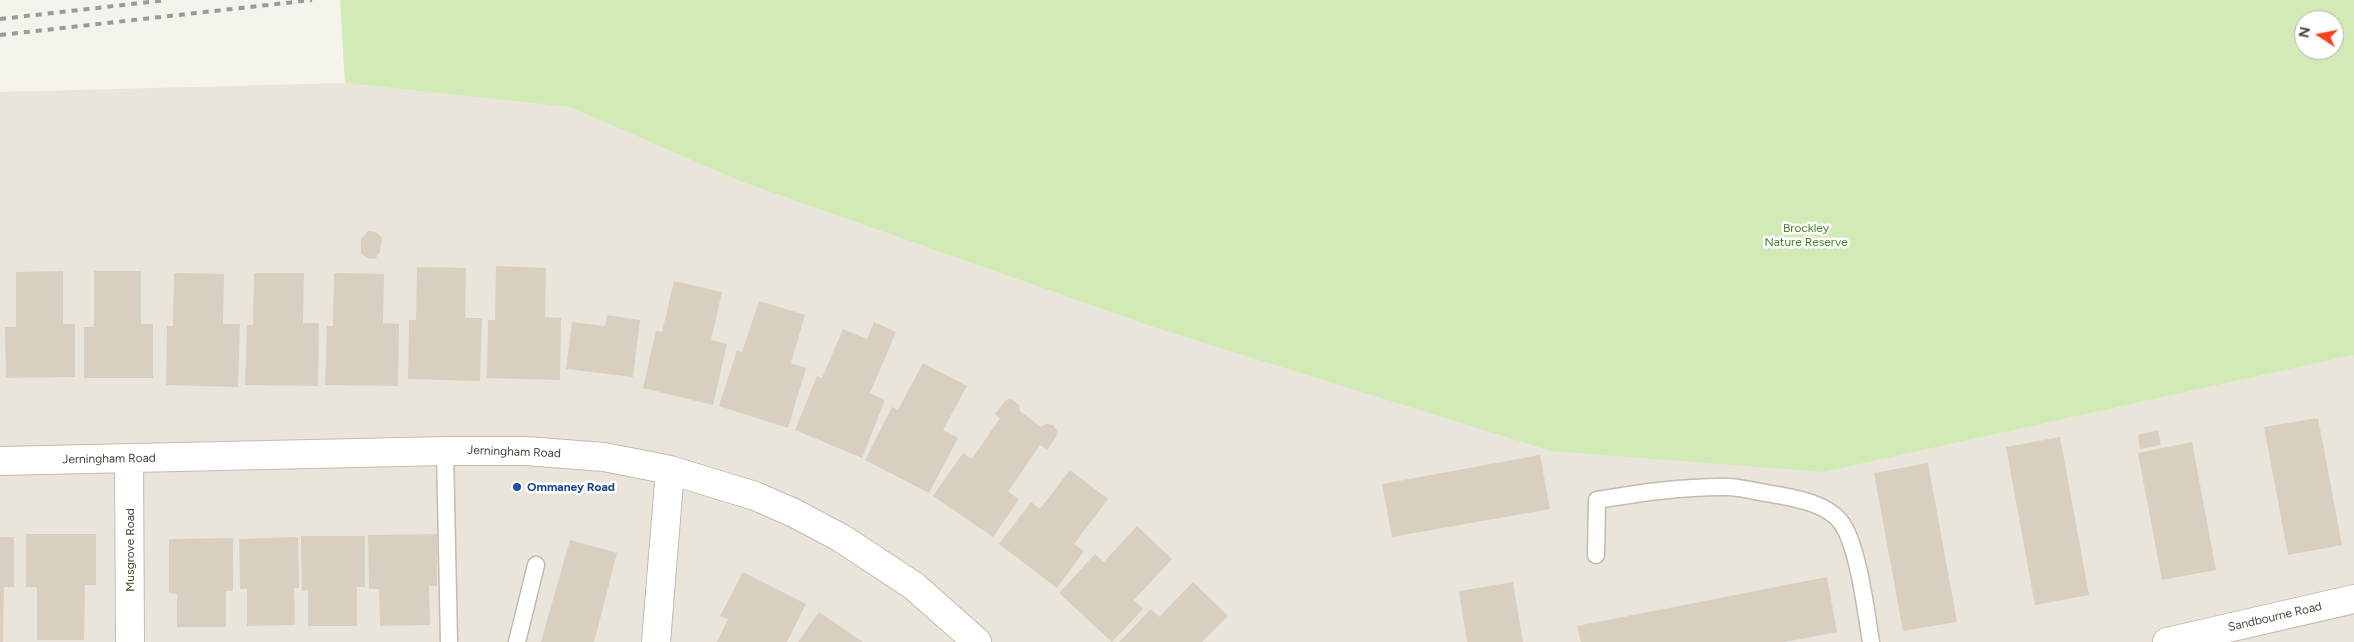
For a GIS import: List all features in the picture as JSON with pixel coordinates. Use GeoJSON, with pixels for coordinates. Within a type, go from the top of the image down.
{"type":"FeatureCollection","features":[{"type":"Feature","properties":{"kind":"street","name":"Jerningham Road"},"geometry":{"type":"LineString","coordinates":[[0,461],[445,451],[526,451],[604,457],[670,470],[755,496],[794,513],[841,538],[914,586],[977,642]]}},
{"type":"Feature","properties":{"kind":"street","name":"Musgrove Road"},"geometry":{"type":"LineString","coordinates":[[129,458],[130,642]]}},
{"type":"Feature","properties":{"kind":"street"},"geometry":{"type":"LineString","coordinates":[[656,642],[670,470]]}},
{"type":"Feature","properties":{"kind":"street","name":"Sandbourne Road"},"geometry":{"type":"LineString","coordinates":[[2167,642],[2354,599]]}},
{"type":"Feature","properties":{"kind":"lane"},"geometry":{"type":"LineString","coordinates":[[445,451],[449,642]]}},
{"type":"Feature","properties":{"kind":"lane"},"geometry":{"type":"LineString","coordinates":[[1596,555],[1597,500],[1682,489],[1730,487],[1797,498],[1821,507],[1840,521],[1850,542],[1859,576],[1871,642]]}},
{"type":"Feature","properties":{"kind":"lane"},"geometry":{"type":"LineString","coordinates":[[517,642],[536,565]]}},
{"type":"Feature","properties":{"kind":"shaded area"},"geometry":{"type":"Polygon","coordinates":[[[345,83],[569,107],[742,182],[1150,326],[1824,472],[2354,355],[2354,642],[0,642],[0,92],[345,83]]]}},
{"type":"Feature","properties":{"kind":"green space","name":"Brockley Nature Reserve"},"geometry":{"type":"Polygon","coordinates":[[[340,0],[2354,0],[2354,355],[1824,472],[1551,451],[1150,326],[742,182],[569,107],[345,83],[340,0]]]}},
{"type":"Feature","properties":{"kind":"building"},"geometry":{"type":"Polygon","coordinates":[[[368,231],[376,232],[382,238],[380,252],[375,259],[367,258],[361,253],[361,239],[368,231]]]}},
{"type":"Feature","properties":{"kind":"building"},"geometry":{"type":"Polygon","coordinates":[[[496,266],[546,268],[545,317],[561,318],[560,380],[487,378],[488,320],[495,320],[496,266]]]}},
{"type":"Feature","properties":{"kind":"building"},"geometry":{"type":"Polygon","coordinates":[[[417,267],[466,268],[465,318],[482,318],[480,381],[408,379],[409,320],[416,320],[417,267]]]}},
{"type":"Feature","properties":{"kind":"building"},"geometry":{"type":"Polygon","coordinates":[[[63,271],[63,324],[75,324],[75,377],[6,378],[5,327],[16,327],[16,272],[63,271]]]}},
{"type":"Feature","properties":{"kind":"building"},"geometry":{"type":"Polygon","coordinates":[[[94,271],[141,271],[141,324],[153,324],[153,378],[84,378],[84,327],[94,327],[94,271]]]}},
{"type":"Feature","properties":{"kind":"building"},"geometry":{"type":"Polygon","coordinates":[[[174,273],[224,274],[223,324],[240,324],[238,387],[166,385],[167,326],[173,326],[174,273]]]}},
{"type":"Feature","properties":{"kind":"building"},"geometry":{"type":"Polygon","coordinates":[[[254,273],[304,273],[303,323],[319,323],[318,386],[245,385],[247,325],[253,325],[254,273]]]}},
{"type":"Feature","properties":{"kind":"building"},"geometry":{"type":"Polygon","coordinates":[[[334,273],[384,274],[383,323],[399,324],[398,386],[325,385],[327,326],[333,326],[334,273]]]}},
{"type":"Feature","properties":{"kind":"building"},"geometry":{"type":"Polygon","coordinates":[[[674,281],[722,292],[711,340],[727,344],[713,405],[643,388],[656,331],[662,332],[674,281]]]}},
{"type":"Feature","properties":{"kind":"building"},"geometry":{"type":"Polygon","coordinates":[[[759,301],[805,315],[791,363],[806,368],[788,428],[719,406],[737,350],[742,352],[759,301]]]}},
{"type":"Feature","properties":{"kind":"building"},"geometry":{"type":"Polygon","coordinates":[[[607,315],[640,320],[633,377],[566,369],[572,322],[605,326],[607,315]]]}},
{"type":"Feature","properties":{"kind":"building"},"geometry":{"type":"Polygon","coordinates":[[[874,322],[896,332],[870,393],[885,400],[862,458],[795,430],[817,376],[822,378],[843,329],[867,339],[874,322]]]}},
{"type":"Feature","properties":{"kind":"building"},"geometry":{"type":"Polygon","coordinates":[[[923,363],[967,386],[943,430],[958,438],[929,493],[865,460],[892,407],[898,410],[923,363]]]}},
{"type":"Feature","properties":{"kind":"building"},"geometry":{"type":"Polygon","coordinates":[[[1011,399],[1019,405],[1020,411],[1041,427],[1046,424],[1053,425],[1057,431],[1056,437],[1047,450],[1040,445],[1008,492],[1019,499],[993,537],[933,496],[963,453],[972,459],[1000,418],[995,414],[1006,400],[1011,399]]]}},
{"type":"Feature","properties":{"kind":"building"},"geometry":{"type":"Polygon","coordinates":[[[2318,418],[2342,545],[2288,555],[2264,427],[2318,418]]]}},
{"type":"Feature","properties":{"kind":"building"},"geometry":{"type":"Polygon","coordinates":[[[2158,430],[2161,445],[2140,449],[2138,435],[2158,430]]]}},
{"type":"Feature","properties":{"kind":"building"},"geometry":{"type":"Polygon","coordinates":[[[2060,437],[2089,595],[2035,605],[2006,447],[2060,437]]]}},
{"type":"Feature","properties":{"kind":"building"},"geometry":{"type":"Polygon","coordinates":[[[2192,442],[2216,570],[2162,580],[2138,453],[2192,442]]]}},
{"type":"Feature","properties":{"kind":"building"},"geometry":{"type":"Polygon","coordinates":[[[1540,455],[1550,509],[1392,537],[1382,484],[1540,455]]]}},
{"type":"Feature","properties":{"kind":"building"},"geometry":{"type":"Polygon","coordinates":[[[1928,463],[1957,622],[1903,631],[1874,473],[1928,463]]]}},
{"type":"Feature","properties":{"kind":"building"},"geometry":{"type":"Polygon","coordinates":[[[1070,470],[1108,499],[1074,544],[1084,551],[1057,588],[999,544],[1031,502],[1040,509],[1070,470]]]}},
{"type":"Feature","properties":{"kind":"building"},"geometry":{"type":"Polygon","coordinates":[[[1137,526],[1172,559],[1134,600],[1143,609],[1112,642],[1059,593],[1095,554],[1104,562],[1137,526]]]}},
{"type":"Feature","properties":{"kind":"building"},"geometry":{"type":"Polygon","coordinates":[[[26,534],[96,534],[96,585],[85,585],[84,640],[37,640],[37,587],[26,587],[26,534]]]}},
{"type":"Feature","properties":{"kind":"building"},"geometry":{"type":"Polygon","coordinates":[[[437,534],[437,586],[429,586],[430,625],[380,626],[379,589],[369,589],[368,535],[437,534]]]}},
{"type":"Feature","properties":{"kind":"building"},"geometry":{"type":"Polygon","coordinates":[[[301,536],[365,536],[365,587],[357,587],[357,626],[308,626],[308,590],[302,591],[301,536]]]}},
{"type":"Feature","properties":{"kind":"building"},"geometry":{"type":"Polygon","coordinates":[[[0,537],[14,537],[14,587],[4,587],[3,642],[0,642],[0,537]]]}},
{"type":"Feature","properties":{"kind":"building"},"geometry":{"type":"Polygon","coordinates":[[[298,537],[299,588],[294,588],[295,625],[247,626],[247,589],[240,589],[239,539],[298,537]]]}},
{"type":"Feature","properties":{"kind":"building"},"geometry":{"type":"Polygon","coordinates":[[[233,538],[233,591],[226,591],[226,627],[177,627],[177,594],[169,593],[169,539],[233,538]]]}},
{"type":"Feature","properties":{"kind":"building"},"geometry":{"type":"Polygon","coordinates":[[[570,540],[617,553],[594,642],[541,642],[570,540]]]}},
{"type":"Feature","properties":{"kind":"building"},"geometry":{"type":"Polygon","coordinates":[[[743,572],[806,604],[787,642],[717,642],[728,619],[720,616],[743,572]]]}},
{"type":"Feature","properties":{"kind":"building"},"geometry":{"type":"Polygon","coordinates":[[[1827,577],[1837,632],[1785,642],[1581,642],[1577,626],[1827,577]]]}},
{"type":"Feature","properties":{"kind":"building"},"geometry":{"type":"Polygon","coordinates":[[[1193,582],[1228,616],[1202,642],[1119,642],[1151,609],[1159,617],[1193,582]]]}},
{"type":"Feature","properties":{"kind":"building"},"geometry":{"type":"Polygon","coordinates":[[[1513,582],[1523,642],[1467,642],[1459,591],[1513,582]]]}},
{"type":"Feature","properties":{"kind":"building"},"geometry":{"type":"Polygon","coordinates":[[[819,612],[848,632],[863,642],[798,642],[819,612]]]}},
{"type":"Feature","properties":{"kind":"railway"},"geometry":{"type":"LineString","coordinates":[[0,19],[167,0]]}},
{"type":"Feature","properties":{"kind":"railway"},"geometry":{"type":"LineString","coordinates":[[0,35],[312,0]]}},
{"type":"Feature","properties":{"kind":"place","name":"Ommaney Road"},"geometry":{"type":"Point","coordinates":[517,487]}}]}
